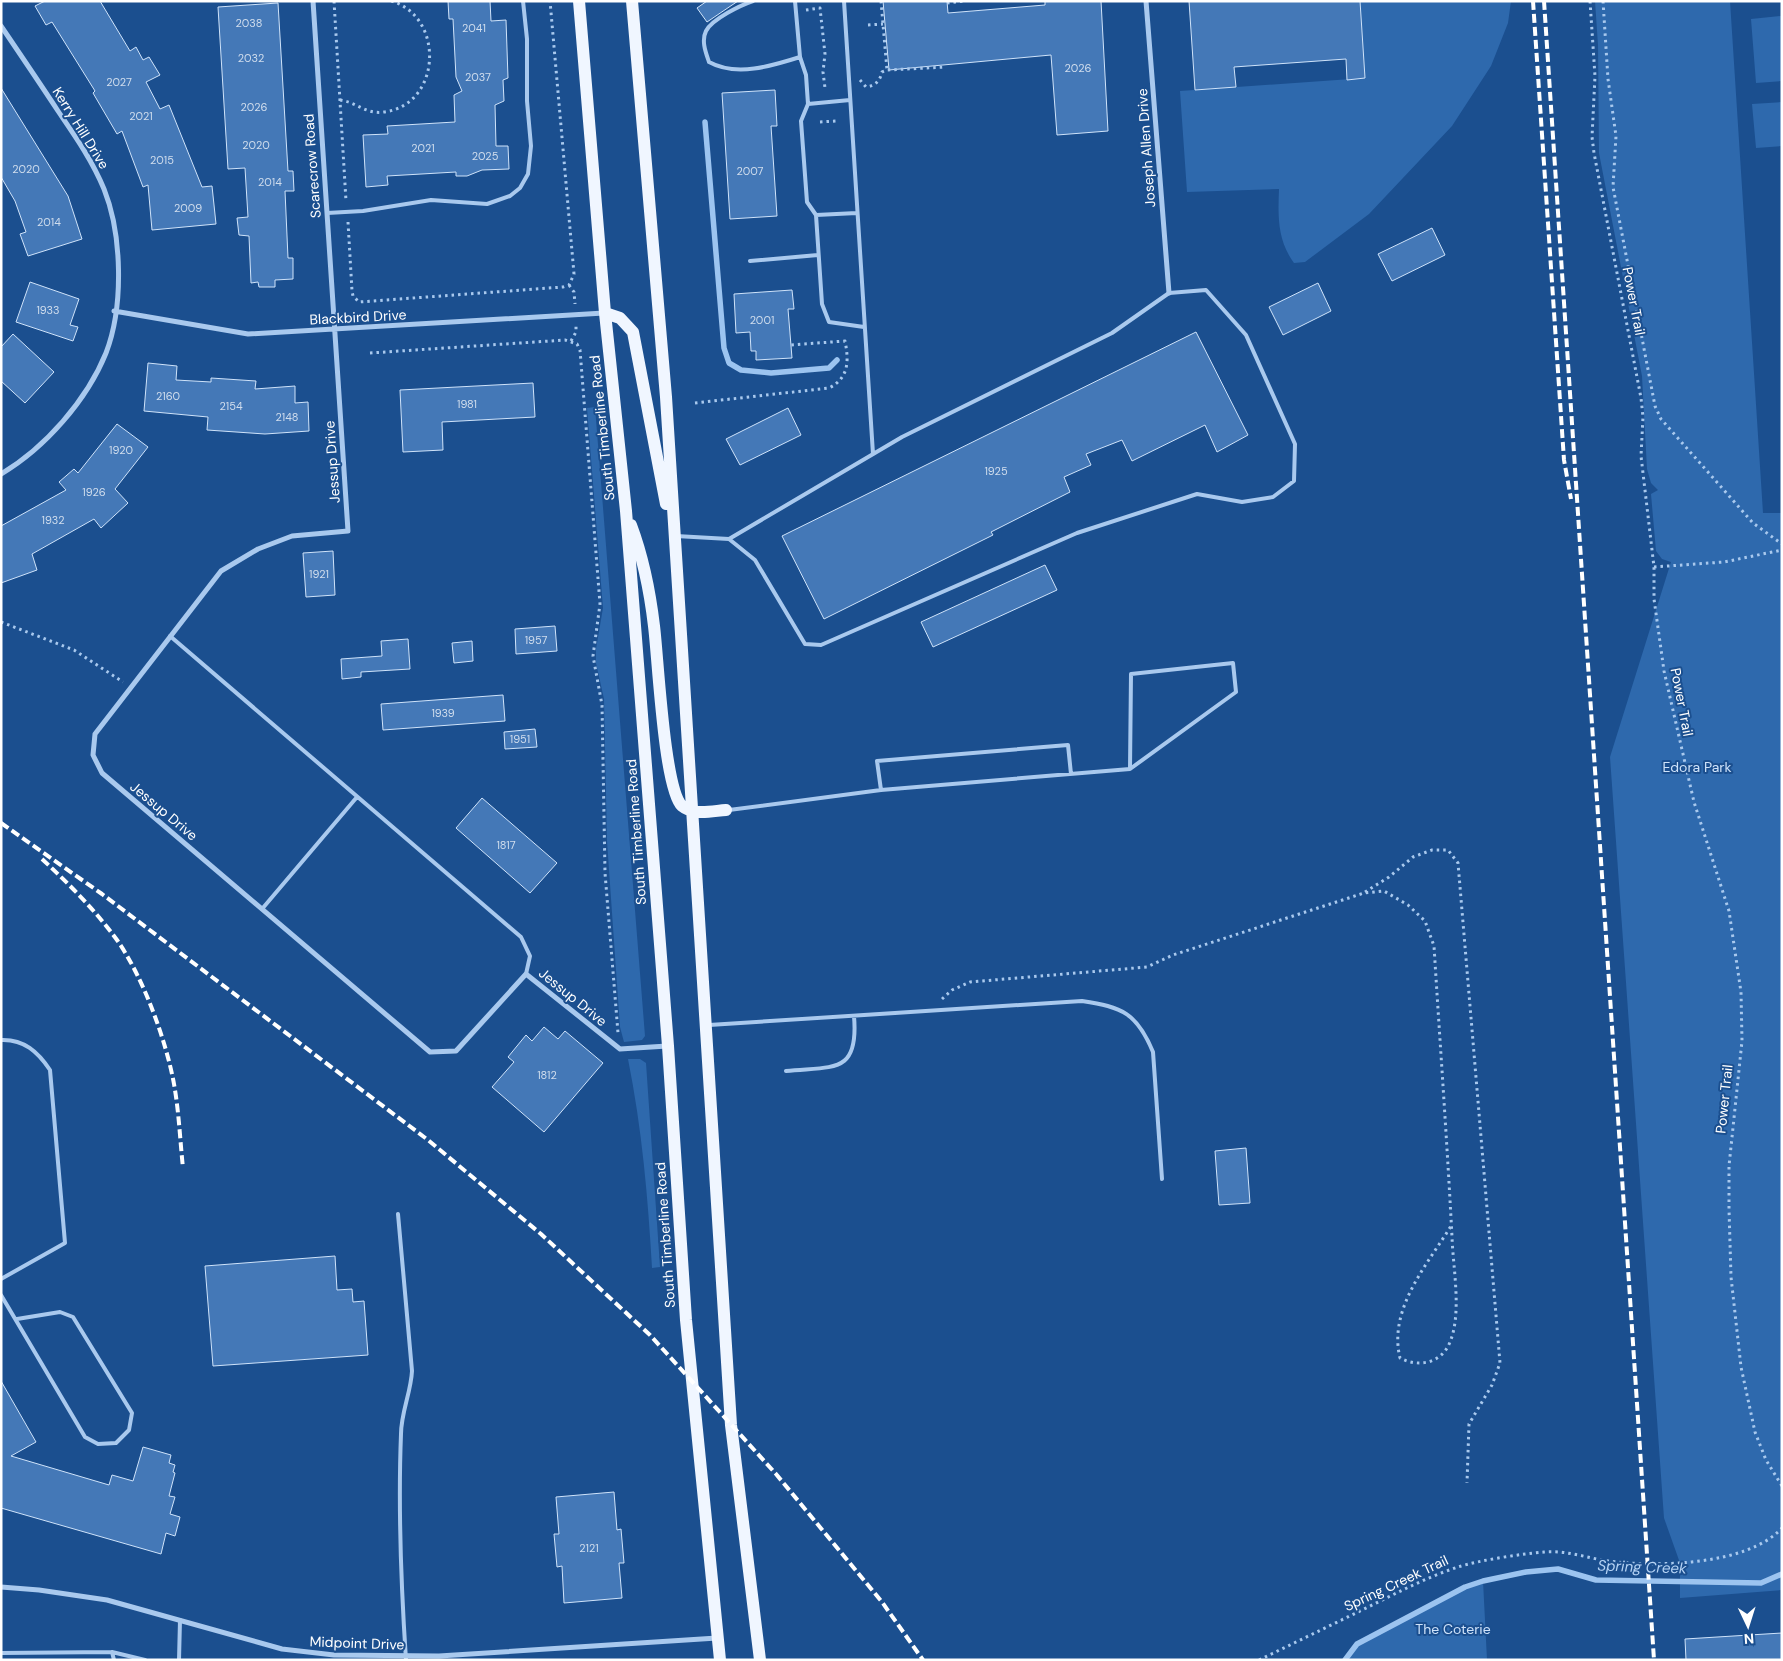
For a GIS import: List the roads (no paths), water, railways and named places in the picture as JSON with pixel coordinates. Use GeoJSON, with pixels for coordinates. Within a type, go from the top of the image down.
{"type":"FeatureCollection","features":[{"type":"Feature","properties":{"kind":"main road","name":"South Timberline Road"},"geometry":{"type":"LineString","coordinates":[[579,1],[605,313],[626,511],[668,1046],[686,1320],[720,1660]]}},
{"type":"Feature","properties":{"kind":"main road"},"geometry":{"type":"LineString","coordinates":[[632,1],[666,397],[730,1425],[760,1660]]}},
{"type":"Feature","properties":{"kind":"main road"},"geometry":{"type":"LineString","coordinates":[[605,313],[620,318],[633,332],[675,558]]}},
{"type":"Feature","properties":{"kind":"main road"},"geometry":{"type":"LineString","coordinates":[[626,511],[638,542],[648,586],[654,625],[663,724],[673,790],[682,806],[693,812],[726,810]]}},
{"type":"Feature","properties":{"kind":"street","name":"Scarecrow Road"},"geometry":{"type":"LineString","coordinates":[[313,1],[334,330]]}},
{"type":"Feature","properties":{"kind":"street","name":"Joseph Allen Drive"},"geometry":{"type":"LineString","coordinates":[[1146,1],[1169,292]]}},
{"type":"Feature","properties":{"kind":"street","name":"Kerry Hill Drive"},"geometry":{"type":"LineString","coordinates":[[1,26],[92,161],[105,190],[114,221],[119,258],[114,311],[106,352],[74,410],[32,452],[1,474]]}},
{"type":"Feature","properties":{"kind":"street","name":"Blackbird Drive"},"geometry":{"type":"LineString","coordinates":[[114,311],[248,334],[605,313]]}},
{"type":"Feature","properties":{"kind":"street","name":"Jessup Drive"},"geometry":{"type":"LineString","coordinates":[[334,330],[348,531],[292,536],[258,549],[221,571],[95,734],[92,755],[102,773],[430,1052],[456,1051],[526,974],[620,1049],[668,1046]]}},
{"type":"Feature","properties":{"kind":"street","name":"Midpoint Drive"},"geometry":{"type":"LineString","coordinates":[[1,1587],[39,1590],[107,1600],[282,1649],[334,1656],[406,1658],[719,1638]]}},
{"type":"Feature","properties":{"kind":"lane"},"geometry":{"type":"LineString","coordinates":[[327,213],[363,211],[430,200],[487,204],[505,199],[520,188],[528,174],[531,146],[527,100],[527,39],[522,1]]}},
{"type":"Feature","properties":{"kind":"lane"},"geometry":{"type":"LineString","coordinates":[[753,1],[724,16],[706,30],[704,41],[710,62],[719,67],[735,69],[771,66],[800,57]]}},
{"type":"Feature","properties":{"kind":"lane"},"geometry":{"type":"LineString","coordinates":[[795,1],[800,57],[806,74],[808,104],[801,121],[807,202],[816,215],[822,304],[829,322],[864,327]]}},
{"type":"Feature","properties":{"kind":"lane"},"geometry":{"type":"LineString","coordinates":[[844,1],[873,454]]}},
{"type":"Feature","properties":{"kind":"lane"},"geometry":{"type":"LineString","coordinates":[[808,104],[850,100]]}},
{"type":"Feature","properties":{"kind":"lane"},"geometry":{"type":"LineString","coordinates":[[816,215],[857,213]]}},
{"type":"Feature","properties":{"kind":"lane"},"geometry":{"type":"LineString","coordinates":[[750,261],[818,255]]}},
{"type":"Feature","properties":{"kind":"lane"},"geometry":{"type":"LineString","coordinates":[[674,536],[729,540],[755,560],[805,644],[821,644],[1086,530],[1197,494],[1242,502],[1273,497],[1294,482],[1295,444],[1246,335],[1206,290],[1169,292],[1112,333],[902,437],[729,540]]}},
{"type":"Feature","properties":{"kind":"lane"},"geometry":{"type":"LineString","coordinates":[[170,636],[521,937],[530,956],[526,974]]}},
{"type":"Feature","properties":{"kind":"lane"},"geometry":{"type":"LineString","coordinates":[[726,810],[880,790],[1130,769],[1236,692],[1233,663],[1130,674],[1130,769]]}},
{"type":"Feature","properties":{"kind":"lane"},"geometry":{"type":"LineString","coordinates":[[880,790],[877,761],[1068,745],[1071,774]]}},
{"type":"Feature","properties":{"kind":"lane"},"geometry":{"type":"LineString","coordinates":[[262,909],[357,797]]}},
{"type":"Feature","properties":{"kind":"lane"},"geometry":{"type":"LineString","coordinates":[[704,1025],[1082,1001],[1120,1009],[1135,1019],[1145,1033],[1153,1052],[1162,1179]]}},
{"type":"Feature","properties":{"kind":"lane"},"geometry":{"type":"LineString","coordinates":[[786,1071],[836,1066],[845,1061],[852,1052],[856,1039],[854,1016]]}},
{"type":"Feature","properties":{"kind":"lane"},"geometry":{"type":"LineString","coordinates":[[1,1040],[10,1039],[37,1051],[50,1070],[65,1243],[1,1279]]}},
{"type":"Feature","properties":{"kind":"lane"},"geometry":{"type":"LineString","coordinates":[[398,1214],[412,1370],[411,1387],[401,1432],[399,1495],[406,1658]]}},
{"type":"Feature","properties":{"kind":"lane"},"geometry":{"type":"LineString","coordinates":[[1,1296],[85,1437],[98,1444],[116,1443],[129,1430],[132,1413],[73,1317],[60,1312],[16,1319]]}},
{"type":"Feature","properties":{"kind":"lane"},"geometry":{"type":"LineString","coordinates":[[179,1660],[180,1619]]}},
{"type":"Feature","properties":{"kind":"lane"},"geometry":{"type":"LineString","coordinates":[[112,1652],[114,1660]]}},
{"type":"Feature","properties":{"kind":"lane"},"geometry":{"type":"LineString","coordinates":[[1,1653],[112,1652],[145,1660]]}},
{"type":"Feature","properties":{"kind":"lane"},"geometry":{"type":"LineString","coordinates":[[38,1653],[40,1660]]}},
{"type":"Feature","properties":{"kind":"waterway"},"geometry":{"type":"LineString","coordinates":[[705,122],[724,348],[729,363],[741,370],[771,373],[829,368],[837,360]]}},
{"type":"Feature","properties":{"kind":"waterway","name":"Spring Creek"},"geometry":{"type":"LineString","coordinates":[[1345,1660],[1357,1644],[1465,1587],[1483,1581],[1526,1572],[1558,1569],[1596,1580],[1761,1583],[1782,1574]]}},
{"type":"Feature","properties":{"kind":"railway"},"geometry":{"type":"LineString","coordinates":[[1533,1],[1564,460],[1571,499]]}},
{"type":"Feature","properties":{"kind":"railway"},"geometry":{"type":"LineString","coordinates":[[1544,1],[1654,1660]]}},
{"type":"Feature","properties":{"kind":"railway"},"geometry":{"type":"LineString","coordinates":[[1,823],[102,894],[428,1140],[541,1234],[650,1335],[776,1474],[882,1602],[923,1660]]}},
{"type":"Feature","properties":{"kind":"railway"},"geometry":{"type":"LineString","coordinates":[[42,859],[100,918],[117,940],[136,972],[152,1009],[170,1067],[177,1105],[183,1168]]}},
{"type":"Feature","properties":{"kind":"park label","name":"Edora Park"},"geometry":{"type":"Point","coordinates":[1697,767]}},
{"type":"Feature","properties":{"kind":"park label","name":"The Coterie"},"geometry":{"type":"Point","coordinates":[1453,1629]}}]}
